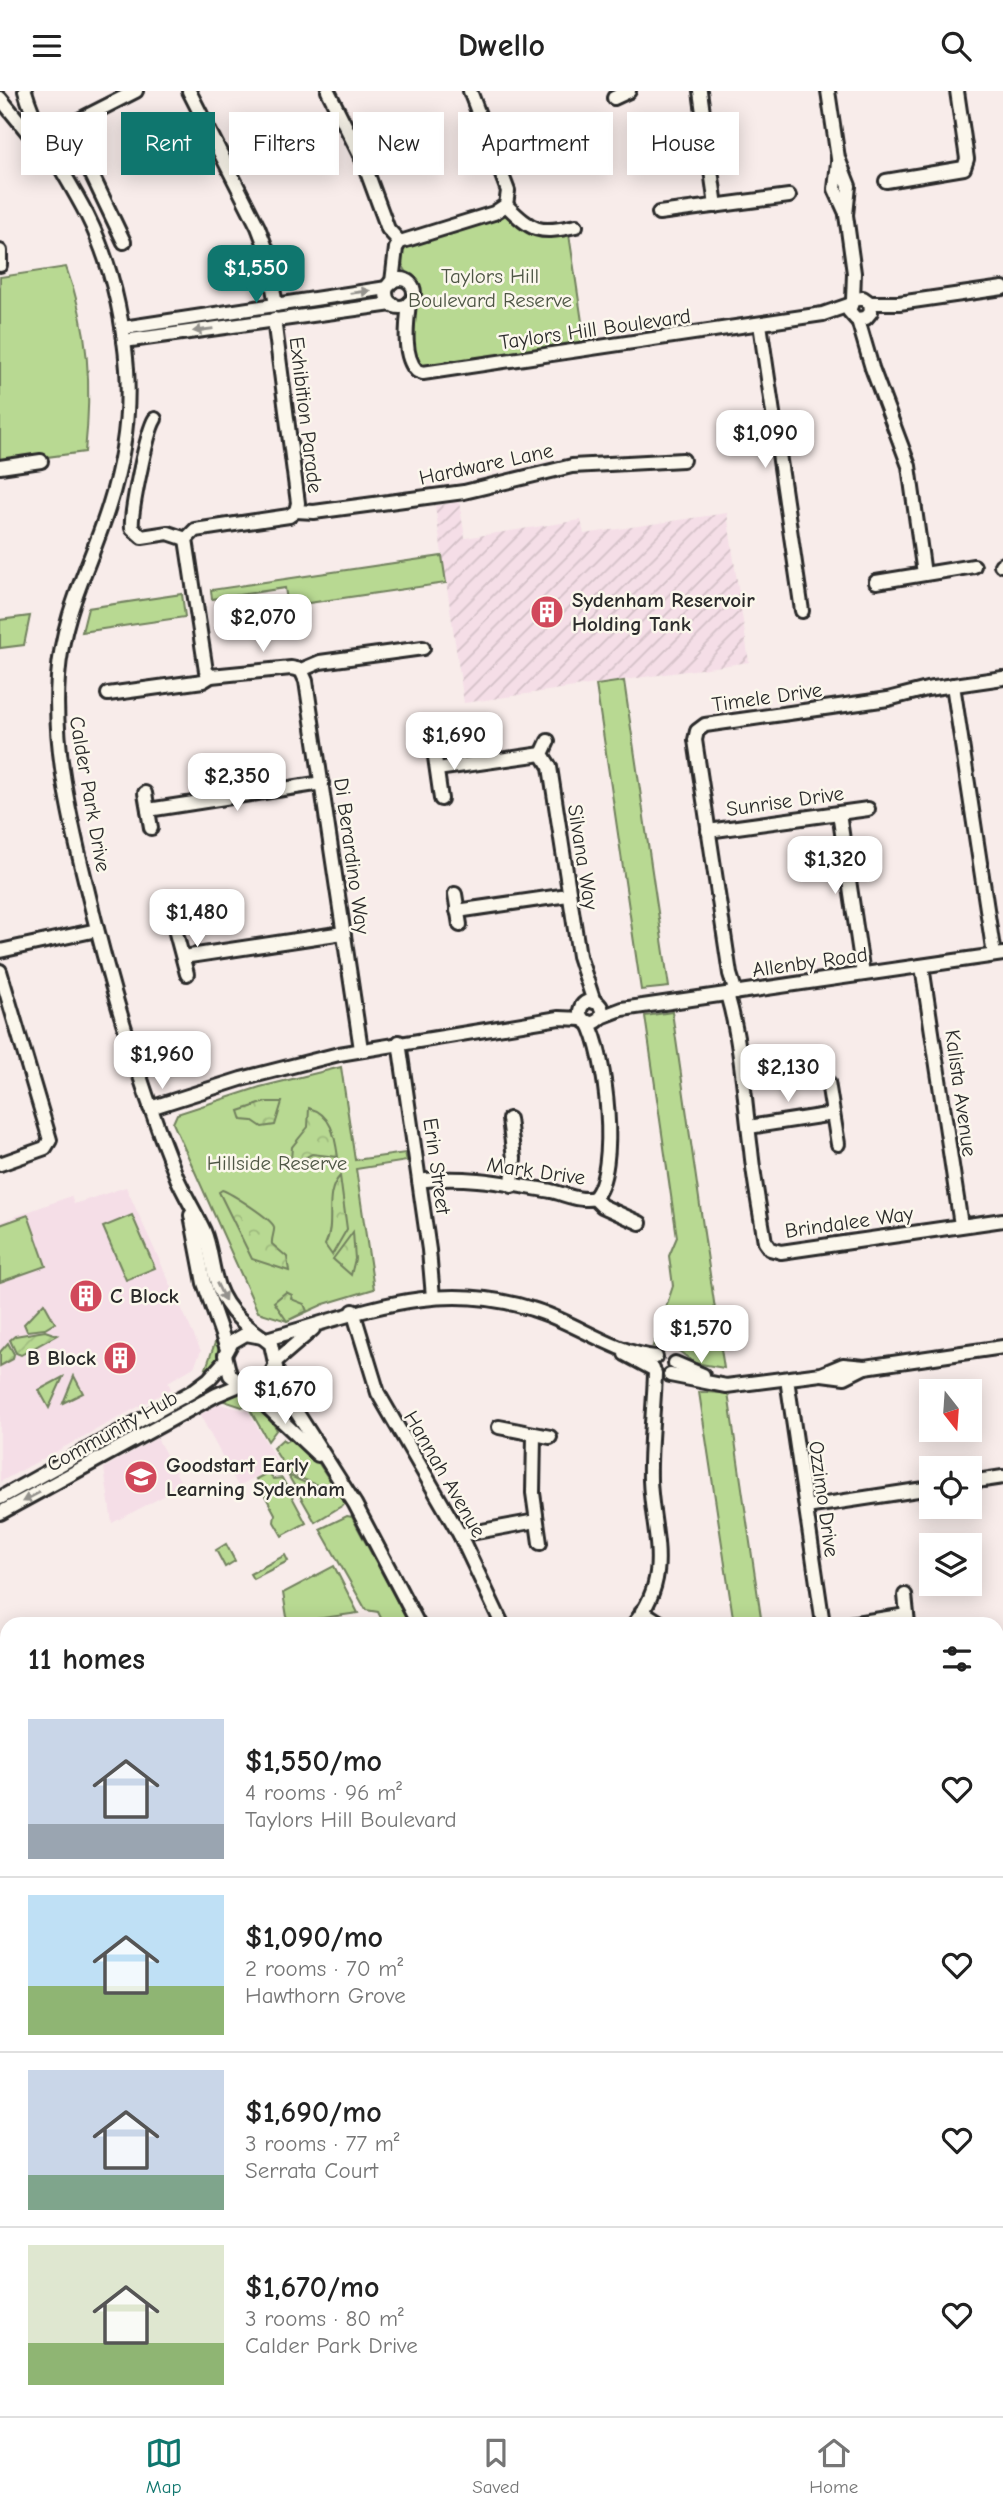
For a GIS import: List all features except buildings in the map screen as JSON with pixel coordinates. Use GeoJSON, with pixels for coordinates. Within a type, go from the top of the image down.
{"type":"FeatureCollection","features":[{"type":"Feature","properties":{"kind":"street"},"geometry":{"type":"LineString","coordinates":[[0,96],[10,91]]}},
{"type":"Feature","properties":{"kind":"street","name":"Calder Park Drive"},"geometry":{"type":"LineString","coordinates":[[25,91],[33,117],[102,251],[123,328],[124,341],[127,397],[122,453],[109,507],[69,611],[61,645],[57,699],[70,811],[114,996],[151,1111],[189,1206],[207,1240],[216,1283],[241,1322],[264,1338]]}},
{"type":"Feature","properties":{"kind":"street"},"geometry":{"type":"LineString","coordinates":[[124,241],[71,131],[75,122],[136,91]]}},
{"type":"Feature","properties":{"kind":"street"},"geometry":{"type":"LineString","coordinates":[[189,91],[258,226],[266,248],[276,305]]}},
{"type":"Feature","properties":{"kind":"street"},"geometry":{"type":"LineString","coordinates":[[328,91],[363,161],[388,229],[400,242]]}},
{"type":"Feature","properties":{"kind":"street"},"geometry":{"type":"LineString","coordinates":[[394,305],[387,297],[394,283],[396,248],[400,242],[494,213],[506,205],[508,191],[470,91]]}},
{"type":"Feature","properties":{"kind":"street"},"geometry":{"type":"LineString","coordinates":[[614,98],[629,91]]}},
{"type":"Feature","properties":{"kind":"street"},"geometry":{"type":"LineString","coordinates":[[700,91],[716,205]]}},
{"type":"Feature","properties":{"kind":"street"},"geometry":{"type":"LineString","coordinates":[[828,91],[838,158],[835,189],[846,215],[872,368],[909,466],[924,574]]}},
{"type":"Feature","properties":{"kind":"street"},"geometry":{"type":"LineString","coordinates":[[886,181],[964,168],[967,159],[957,91]]}},
{"type":"Feature","properties":{"kind":"street","name":"Calder Park Drive"},"geometry":{"type":"LineString","coordinates":[[0,96],[68,184]]}},
{"type":"Feature","properties":{"kind":"street"},"geometry":{"type":"LineString","coordinates":[[659,213],[789,196]]}},
{"type":"Feature","properties":{"kind":"street"},"geometry":{"type":"LineString","coordinates":[[506,205],[529,228],[542,231],[576,226]]}},
{"type":"Feature","properties":{"kind":"street"},"geometry":{"type":"LineString","coordinates":[[0,251],[0,265]]}},
{"type":"Feature","properties":{"kind":"street"},"geometry":{"type":"LineString","coordinates":[[123,328],[276,305],[394,283],[413,288],[414,296],[409,303],[124,341]]}},
{"type":"Feature","properties":{"kind":"street","name":"Taylors Hill Boulevard"},"geometry":{"type":"LineString","coordinates":[[409,303],[407,329],[413,367],[423,373],[1003,288]]}},
{"type":"Feature","properties":{"kind":"street","name":"Taylors Hill Boulevard"},"geometry":{"type":"LineString","coordinates":[[394,305],[407,329]]}},
{"type":"Feature","properties":{"kind":"street","name":"Exhibition Parade"},"geometry":{"type":"LineString","coordinates":[[186,539],[195,530],[289,516],[296,510],[298,503],[274,319]]}},
{"type":"Feature","properties":{"kind":"street"},"geometry":{"type":"LineString","coordinates":[[760,324],[802,611]]}},
{"type":"Feature","properties":{"kind":"street"},"geometry":{"type":"LineString","coordinates":[[155,419],[149,428],[145,462],[131,517],[132,529],[142,537],[168,533],[186,539],[206,671],[211,676]]}},
{"type":"Feature","properties":{"kind":"street","name":"Hardware Lane"},"geometry":{"type":"LineString","coordinates":[[296,510],[314,512],[464,492],[589,464],[684,460]]}},
{"type":"Feature","properties":{"kind":"street"},"geometry":{"type":"LineString","coordinates":[[0,467],[41,461]]}},
{"type":"Feature","properties":{"kind":"street"},"geometry":{"type":"LineString","coordinates":[[876,582],[974,566]]}},
{"type":"Feature","properties":{"kind":"street"},"geometry":{"type":"LineString","coordinates":[[108,694],[202,681],[211,676],[291,668],[301,670],[320,662],[423,647]]}},
{"type":"Feature","properties":{"kind":"street","name":"Di Berardino Way"},"geometry":{"type":"LineString","coordinates":[[301,670],[306,681],[361,1049]]}},
{"type":"Feature","properties":{"kind":"street","name":"Timele Drive"},"geometry":{"type":"LineString","coordinates":[[731,994],[695,740],[700,727],[888,699],[1003,678]]}},
{"type":"Feature","properties":{"kind":"street"},"geometry":{"type":"LineString","coordinates":[[953,685],[998,954]]}},
{"type":"Feature","properties":{"kind":"street"},"geometry":{"type":"LineString","coordinates":[[437,769],[542,754],[548,741]]}},
{"type":"Feature","properties":{"kind":"street"},"geometry":{"type":"LineString","coordinates":[[434,750],[441,799]]}},
{"type":"Feature","properties":{"kind":"street","name":"Silvana Way"},"geometry":{"type":"LineString","coordinates":[[542,754],[550,767],[568,895],[596,1041],[610,1146],[605,1174],[594,1198]]}},
{"type":"Feature","properties":{"kind":"street"},"geometry":{"type":"LineString","coordinates":[[148,810],[322,783]]}},
{"type":"Feature","properties":{"kind":"street"},"geometry":{"type":"LineString","coordinates":[[145,793],[151,828]]}},
{"type":"Feature","properties":{"kind":"street","name":"Sunrise Drive"},"geometry":{"type":"LineString","coordinates":[[708,831],[868,809]]}},
{"type":"Feature","properties":{"kind":"street"},"geometry":{"type":"LineString","coordinates":[[839,813],[863,974]]}},
{"type":"Feature","properties":{"kind":"street"},"geometry":{"type":"LineString","coordinates":[[455,894],[460,925]]}},
{"type":"Feature","properties":{"kind":"street"},"geometry":{"type":"LineString","coordinates":[[457,911],[568,895]]}},
{"type":"Feature","properties":{"kind":"street"},"geometry":{"type":"LineString","coordinates":[[0,951],[96,927]]}},
{"type":"Feature","properties":{"kind":"street"},"geometry":{"type":"LineString","coordinates":[[176,933],[187,974]]}},
{"type":"Feature","properties":{"kind":"street"},"geometry":{"type":"LineString","coordinates":[[183,957],[343,933]]}},
{"type":"Feature","properties":{"kind":"street","name":"Allenby Road"},"geometry":{"type":"LineString","coordinates":[[151,1111],[289,1065],[361,1049],[998,954]]}},
{"type":"Feature","properties":{"kind":"street","name":"Kalista Avenue"},"geometry":{"type":"LineString","coordinates":[[922,966],[961,1225]]}},
{"type":"Feature","properties":{"kind":"street"},"geometry":{"type":"LineString","coordinates":[[0,971],[50,1140],[45,1148],[0,1164]]}},
{"type":"Feature","properties":{"kind":"street","name":"Brindalee Way"},"geometry":{"type":"LineString","coordinates":[[731,994],[765,1242],[775,1252],[1003,1220]]}},
{"type":"Feature","properties":{"kind":"street","name":"Erin Street"},"geometry":{"type":"LineString","coordinates":[[399,1042],[433,1297]]}},
{"type":"Feature","properties":{"kind":"street"},"geometry":{"type":"LineString","coordinates":[[828,1082],[838,1144]]}},
{"type":"Feature","properties":{"kind":"street"},"geometry":{"type":"LineString","coordinates":[[749,1127],[833,1114]]}},
{"type":"Feature","properties":{"kind":"street"},"geometry":{"type":"LineString","coordinates":[[509,1119],[514,1158],[512,1186]]}},
{"type":"Feature","properties":{"kind":"street","name":"Mark Drive"},"geometry":{"type":"LineString","coordinates":[[419,1181],[443,1177],[512,1186],[585,1200],[594,1198],[602,1206],[640,1223]]}},
{"type":"Feature","properties":{"kind":"street","name":"Calder Park Drive"},"geometry":{"type":"LineString","coordinates":[[189,1206],[204,1283],[226,1355]]}},
{"type":"Feature","properties":{"kind":"street"},"geometry":{"type":"LineString","coordinates":[[333,1470],[243,1384],[230,1375],[226,1355],[238,1337],[246,1334],[264,1338],[322,1323],[350,1312],[433,1297],[495,1300],[530,1308],[601,1338],[662,1369],[762,1383],[821,1374],[843,1365],[865,1367],[1003,1347]]}},
{"type":"Feature","properties":{"kind":"street","name":"Hannah Avenue"},"geometry":{"type":"LineString","coordinates":[[350,1312],[390,1418],[460,1535],[499,1617]]}},
{"type":"Feature","properties":{"kind":"street"},"geometry":{"type":"LineString","coordinates":[[243,1384],[259,1384],[267,1380],[276,1363],[322,1323]]}},
{"type":"Feature","properties":{"kind":"street"},"geometry":{"type":"LineString","coordinates":[[264,1338],[274,1349],[280,1386],[376,1540],[414,1617]]}},
{"type":"Feature","properties":{"kind":"street","name":"Community Hub"},"geometry":{"type":"LineString","coordinates":[[0,1498],[203,1385],[226,1355]]}},
{"type":"Feature","properties":{"kind":"street"},"geometry":{"type":"LineString","coordinates":[[638,1617],[658,1571],[660,1555],[650,1481],[656,1398],[662,1369]]}},
{"type":"Feature","properties":{"kind":"street","name":"Ozzimo Drive"},"geometry":{"type":"LineString","coordinates":[[787,1379],[822,1617]]}},
{"type":"Feature","properties":{"kind":"street","name":"Community Hub"},"geometry":{"type":"LineString","coordinates":[[0,1513],[216,1395],[243,1384]]}},
{"type":"Feature","properties":{"kind":"street"},"geometry":{"type":"LineString","coordinates":[[151,1414],[159,1427]]}},
{"type":"Feature","properties":{"kind":"street"},"geometry":{"type":"LineString","coordinates":[[499,1427],[550,1437]]}},
{"type":"Feature","properties":{"kind":"street"},"geometry":{"type":"LineString","coordinates":[[534,1435],[532,1465],[540,1543]]}},
{"type":"Feature","properties":{"kind":"street"},"geometry":{"type":"LineString","coordinates":[[76,1455],[84,1469]]}},
{"type":"Feature","properties":{"kind":"street"},"geometry":{"type":"LineString","coordinates":[[982,1480],[1003,1477]]}},
{"type":"Feature","properties":{"kind":"street"},"geometry":{"type":"LineString","coordinates":[[806,1507],[919,1490]]}},
{"type":"Feature","properties":{"kind":"street"},"geometry":{"type":"LineString","coordinates":[[460,1535],[536,1521]]}},
{"type":"Feature","properties":{"kind":"street"},"geometry":{"type":"LineString","coordinates":[[905,1595],[908,1617]]}},
{"type":"Feature","properties":{"kind":"street"},"geometry":{"type":"LineString","coordinates":[[642,1611],[651,1617]]}},
{"type":"Feature","properties":{"kind":"shaded area"},"geometry":{"type":"Polygon","coordinates":[[[459,502],[465,538],[581,520],[584,534],[727,513],[749,662],[464,703],[435,506],[459,502]]]}},
{"type":"Feature","properties":{"kind":"shaded area"},"geometry":{"type":"Polygon","coordinates":[[[126,1187],[201,1351],[194,1367],[168,1382],[171,1389],[0,1482],[0,1222],[71,1196],[74,1204],[126,1187]]]}},
{"type":"Feature","properties":{"kind":"shaded area"},"geometry":{"type":"Polygon","coordinates":[[[219,1404],[248,1411],[279,1465],[238,1486],[200,1415],[219,1404]]]}},
{"type":"Feature","properties":{"kind":"shaded area","name":"Goodstart Early Learning Sydenham"},"geometry":{"type":"Polygon","coordinates":[[[157,1438],[183,1486],[112,1523],[104,1468],[157,1438]]]}},
{"type":"Feature","properties":{"kind":"green space","name":"Taylors Hill Boulevard Reserve"},"geometry":{"type":"Polygon","coordinates":[[[507,213],[528,232],[569,234],[585,342],[424,366],[416,358],[411,329],[418,291],[403,266],[400,249],[412,240],[507,213]]]}},
{"type":"Feature","properties":{"kind":"green space"},"geometry":{"type":"Polygon","coordinates":[[[66,267],[80,313],[87,358],[85,452],[0,463],[0,277],[66,267]]]}},
{"type":"Feature","properties":{"kind":"green space"},"geometry":{"type":"Polygon","coordinates":[[[442,556],[446,583],[288,606],[285,588],[212,599],[211,590],[442,556]]]}},
{"type":"Feature","properties":{"kind":"green space"},"geometry":{"type":"Polygon","coordinates":[[[182,594],[185,617],[82,632],[88,608],[182,594]]]}},
{"type":"Feature","properties":{"kind":"green space"},"geometry":{"type":"Polygon","coordinates":[[[30,616],[24,645],[0,648],[0,620],[30,616]]]}},
{"type":"Feature","properties":{"kind":"green space"},"geometry":{"type":"Polygon","coordinates":[[[624,681],[669,987],[641,990],[596,685],[624,681]]]}},
{"type":"Feature","properties":{"kind":"green space"},"geometry":{"type":"Polygon","coordinates":[[[672,1012],[724,1368],[695,1363],[671,1345],[653,1346],[673,1286],[669,1256],[677,1237],[645,1016],[672,1012]]]}},
{"type":"Feature","properties":{"kind":"green space","name":"Hillside Reserve"},"geometry":{"type":"Polygon","coordinates":[[[341,1067],[355,1160],[405,1153],[407,1161],[356,1169],[374,1289],[324,1304],[287,1321],[258,1312],[173,1123],[177,1114],[260,1087],[341,1067]]]}},
{"type":"Feature","properties":{"kind":"green space"},"geometry":{"type":"Polygon","coordinates":[[[266,1102],[282,1102],[275,1125],[262,1127],[253,1121],[242,1120],[239,1111],[266,1102]]]}},
{"type":"Feature","properties":{"kind":"green space"},"geometry":{"type":"Polygon","coordinates":[[[309,1108],[323,1115],[331,1127],[338,1157],[312,1154],[297,1162],[291,1160],[292,1147],[308,1127],[309,1108]]]}},
{"type":"Feature","properties":{"kind":"green space"},"geometry":{"type":"Polygon","coordinates":[[[340,1176],[347,1229],[332,1255],[325,1245],[330,1227],[332,1192],[340,1176]]]}},
{"type":"Feature","properties":{"kind":"green space"},"geometry":{"type":"Polygon","coordinates":[[[222,1190],[272,1223],[272,1244],[287,1257],[289,1271],[252,1259],[219,1192],[222,1190]]]}},
{"type":"Feature","properties":{"kind":"green space"},"geometry":{"type":"Polygon","coordinates":[[[28,1215],[46,1266],[0,1282],[0,1225],[28,1215]]]}},
{"type":"Feature","properties":{"kind":"green space"},"geometry":{"type":"Polygon","coordinates":[[[132,1215],[155,1268],[126,1280],[103,1227],[132,1215]]]}},
{"type":"Feature","properties":{"kind":"green space"},"geometry":{"type":"Polygon","coordinates":[[[353,1232],[355,1259],[351,1275],[333,1259],[353,1232]]]}},
{"type":"Feature","properties":{"kind":"green space"},"geometry":{"type":"Polygon","coordinates":[[[286,1292],[292,1295],[291,1299],[304,1304],[307,1311],[287,1321],[274,1302],[286,1292]]]}},
{"type":"Feature","properties":{"kind":"green space"},"geometry":{"type":"Polygon","coordinates":[[[44,1303],[55,1323],[45,1329],[27,1331],[24,1324],[44,1303]]]}},
{"type":"Feature","properties":{"kind":"green space"},"geometry":{"type":"Polygon","coordinates":[[[45,1331],[57,1335],[21,1355],[16,1353],[10,1340],[15,1336],[45,1331]]]}},
{"type":"Feature","properties":{"kind":"green space"},"geometry":{"type":"Polygon","coordinates":[[[217,1337],[219,1355],[207,1374],[205,1371],[217,1337]]]}},
{"type":"Feature","properties":{"kind":"green space"},"geometry":{"type":"Polygon","coordinates":[[[8,1343],[14,1354],[13,1359],[0,1366],[0,1352],[8,1343]]]}},
{"type":"Feature","properties":{"kind":"green space"},"geometry":{"type":"Polygon","coordinates":[[[74,1376],[83,1393],[63,1403],[74,1376]]]}},
{"type":"Feature","properties":{"kind":"green space"},"geometry":{"type":"Polygon","coordinates":[[[63,1377],[49,1408],[39,1390],[63,1377]]]}},
{"type":"Feature","properties":{"kind":"green space"},"geometry":{"type":"Polygon","coordinates":[[[699,1392],[728,1393],[761,1617],[733,1617],[699,1392]]]}},
{"type":"Feature","properties":{"kind":"green space"},"geometry":{"type":"Polygon","coordinates":[[[239,1393],[252,1401],[242,1407],[221,1400],[239,1393]]]}},
{"type":"Feature","properties":{"kind":"green space"},"geometry":{"type":"Polygon","coordinates":[[[256,1403],[277,1429],[268,1441],[249,1408],[256,1403]]]}},
{"type":"Feature","properties":{"kind":"green space"},"geometry":{"type":"Polygon","coordinates":[[[294,1437],[316,1459],[336,1490],[333,1492],[289,1473],[273,1448],[283,1439],[285,1442],[294,1437]]]}},
{"type":"Feature","properties":{"kind":"green space"},"geometry":{"type":"Polygon","coordinates":[[[269,1472],[273,1479],[282,1478],[306,1523],[282,1536],[274,1522],[275,1514],[256,1479],[269,1472]]]}},
{"type":"Feature","properties":{"kind":"green space"},"geometry":{"type":"Polygon","coordinates":[[[288,1475],[332,1495],[339,1494],[345,1504],[315,1522],[288,1475]]]}},
{"type":"Feature","properties":{"kind":"green space"},"geometry":{"type":"Polygon","coordinates":[[[347,1516],[352,1517],[405,1617],[380,1617],[378,1612],[366,1610],[320,1529],[347,1516]]]}},
{"type":"Feature","properties":{"kind":"green space"},"geometry":{"type":"Polygon","coordinates":[[[226,1544],[235,1561],[225,1567],[216,1550],[226,1544]]]}},
{"type":"Feature","properties":{"kind":"green space"},"geometry":{"type":"Polygon","coordinates":[[[285,1555],[288,1561],[253,1579],[250,1574],[285,1555]]]}},
{"type":"Feature","properties":{"kind":"green space"},"geometry":{"type":"Polygon","coordinates":[[[334,1566],[358,1613],[330,1617],[287,1617],[283,1593],[334,1566]]]}},
{"type":"Feature","properties":{"kind":"place","name":"Sydenham Reservoir Holding Tank"},"geometry":{"type":"Point","coordinates":[547,612]}},
{"type":"Feature","properties":{"kind":"place","name":"C Block"},"geometry":{"type":"Point","coordinates":[86,1296]}},
{"type":"Feature","properties":{"kind":"place","name":"B Block"},"geometry":{"type":"Point","coordinates":[120,1358]}},
{"type":"Feature","properties":{"kind":"place","name":"Goodstart Early Learning Sydenham"},"geometry":{"type":"Point","coordinates":[141,1477]}}]}
